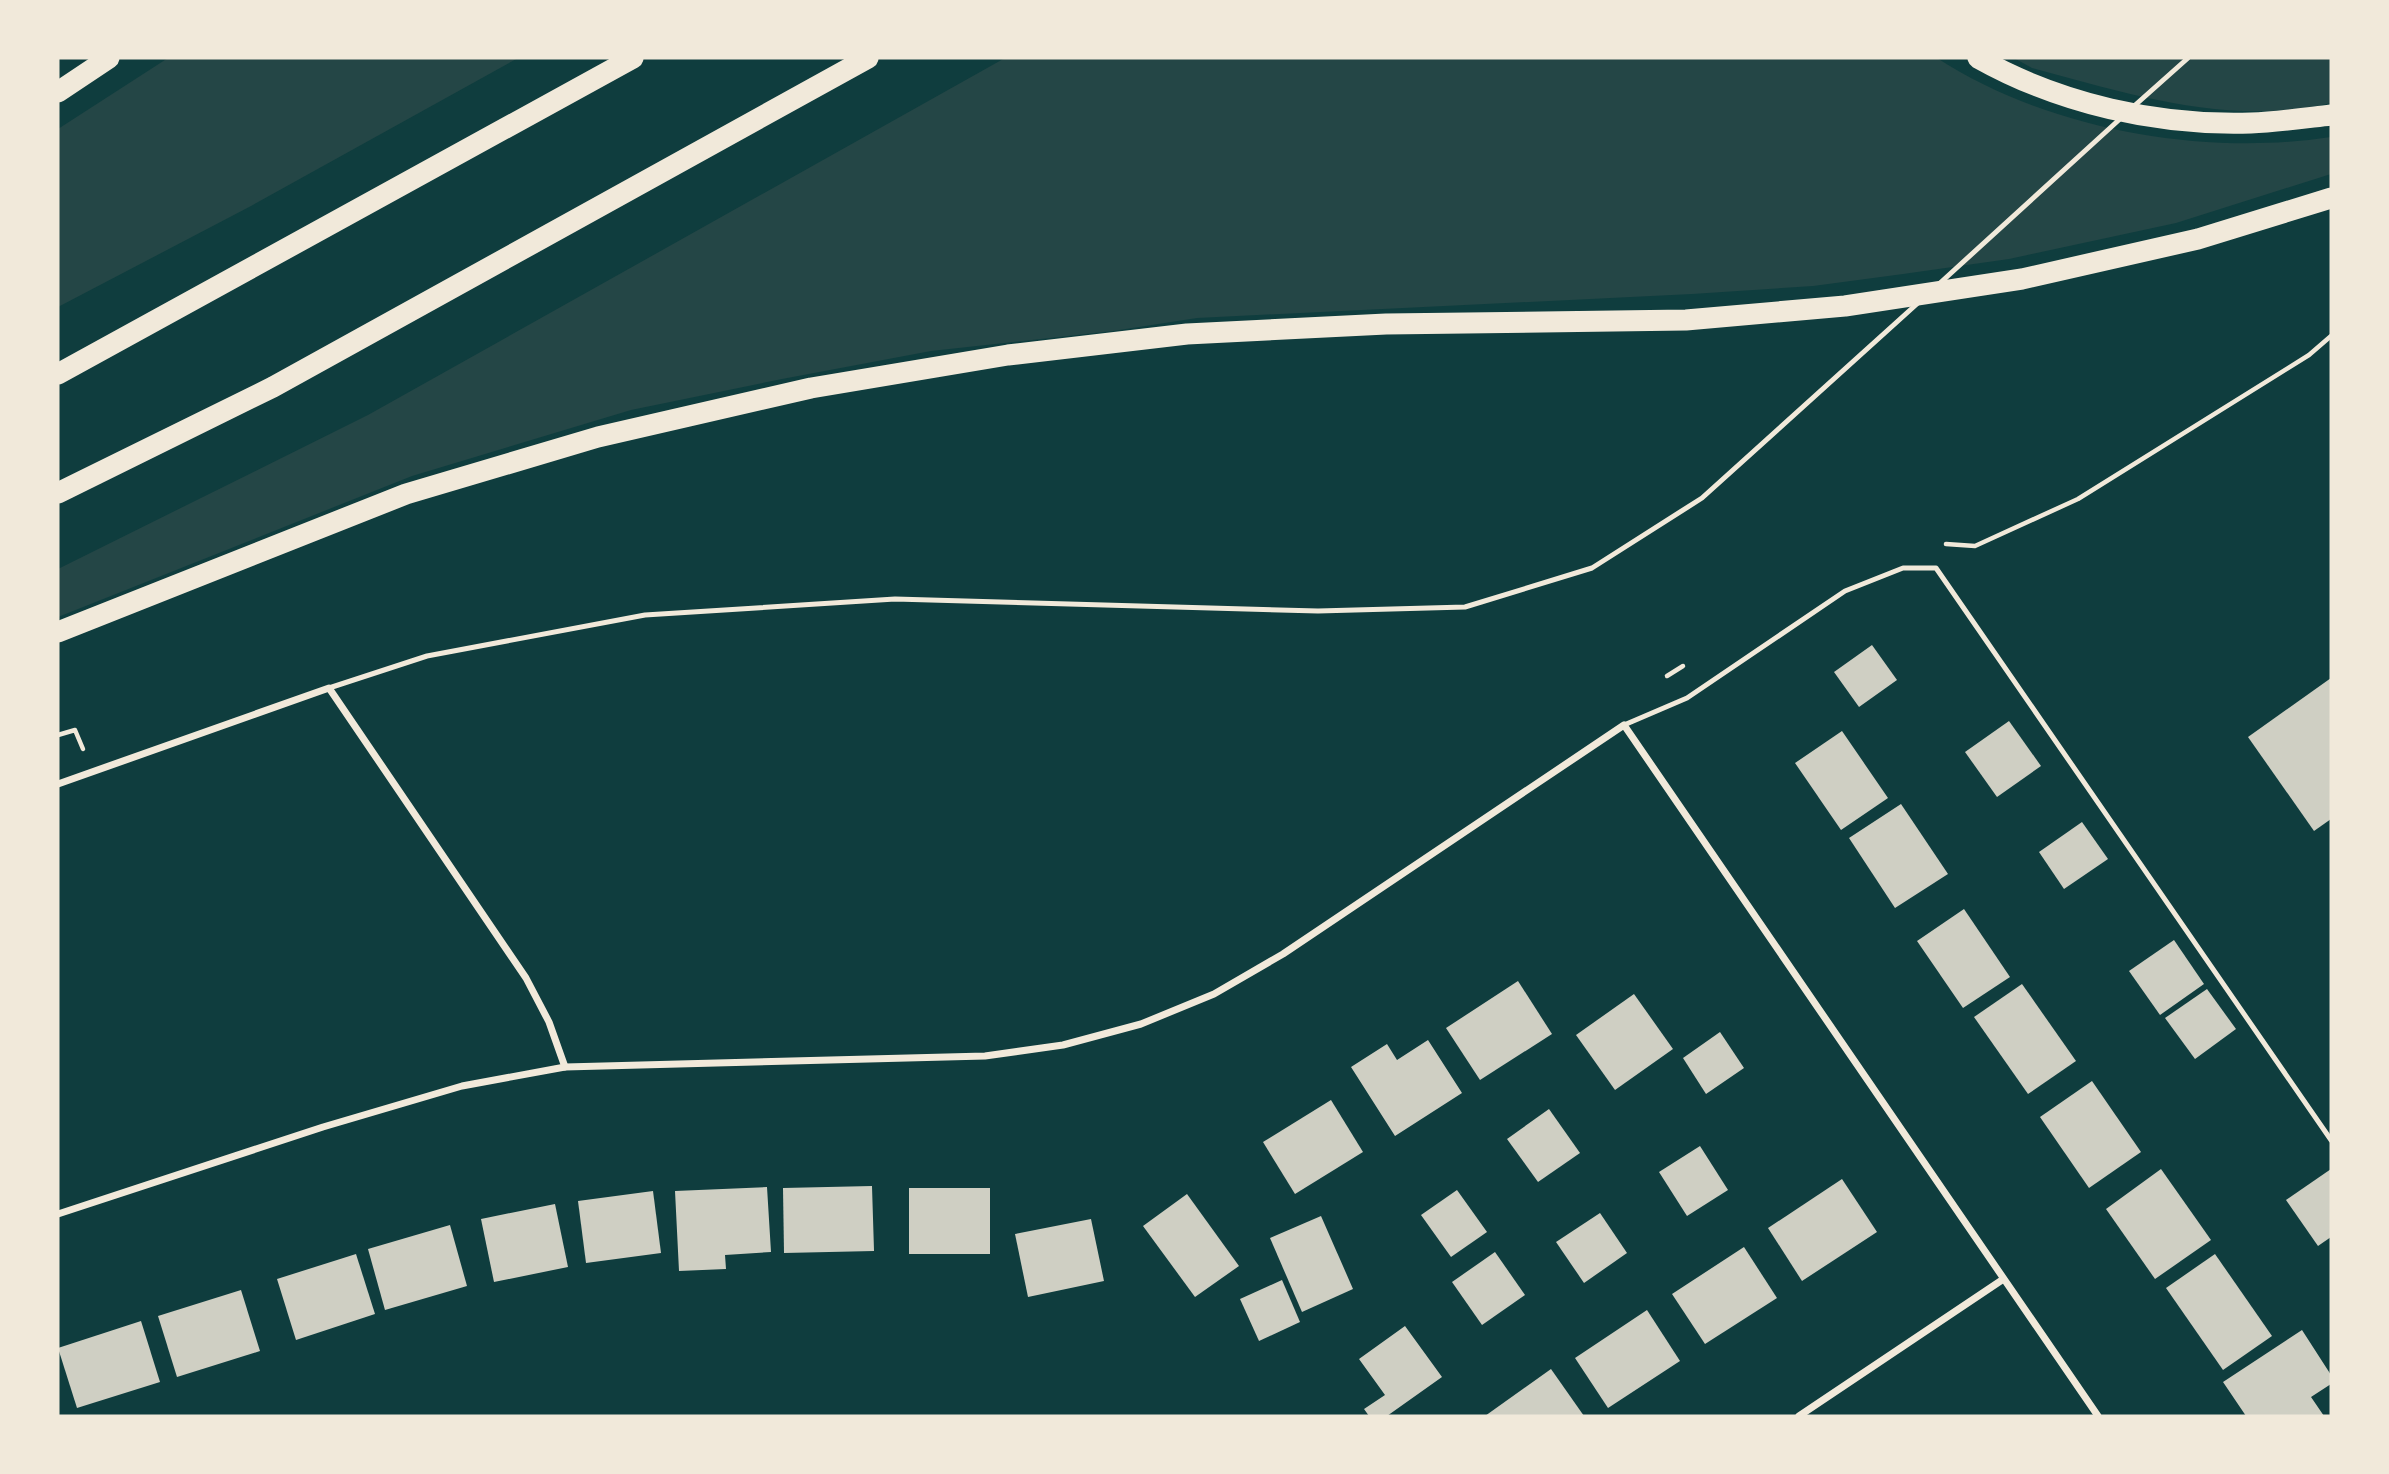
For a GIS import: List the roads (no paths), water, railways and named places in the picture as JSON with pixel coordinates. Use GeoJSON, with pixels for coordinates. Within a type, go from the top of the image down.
{"type":"FeatureCollection","features":[{"type":"Feature","properties":{"kind":"highway"},"geometry":{"type":"LineString","coordinates":[[58,92],[109,58]]}},
{"type":"Feature","properties":{"kind":"highway"},"geometry":{"type":"LineString","coordinates":[[58,374],[633,58]]}},
{"type":"Feature","properties":{"kind":"highway"},"geometry":{"type":"LineString","coordinates":[[58,493],[273,387],[869,58]]}},
{"type":"Feature","properties":{"kind":"highway"},"geometry":{"type":"LineString","coordinates":[[1978,58],[2056,93],[2114,109],[2193,122],[2253,123],[2331,115]]}},
{"type":"Feature","properties":{"kind":"highway"},"geometry":{"type":"LineString","coordinates":[[58,632],[406,494],[597,437],[811,388],[1008,355],[1187,334],[1386,324],[1686,320],[1845,306],[2022,279],[2197,239],[2331,198]]}},
{"type":"Feature","properties":{"kind":"street"},"geometry":{"type":"LineString","coordinates":[[58,784],[329,688],[526,978],[549,1023],[565,1066]]}},
{"type":"Feature","properties":{"kind":"street"},"geometry":{"type":"LineString","coordinates":[[58,1214],[323,1126],[462,1086],[565,1066],[985,1056],[1063,1045],[1141,1024],[1214,994],[1283,954],[1624,725],[2002,1280],[2098,1416]]}},
{"type":"Feature","properties":{"kind":"street"},"geometry":{"type":"LineString","coordinates":[[1798,1416],[2002,1280]]}},
{"type":"Feature","properties":{"kind":"lane"},"geometry":{"type":"LineString","coordinates":[[329,688],[428,656],[645,615],[895,598],[1318,611],[1465,607],[1592,568],[1702,498],[2188,58]]}},
{"type":"Feature","properties":{"kind":"lane"},"geometry":{"type":"LineString","coordinates":[[1624,725],[1687,698],[1845,591],[1903,568],[1936,568],[2331,1140]]}}]}
